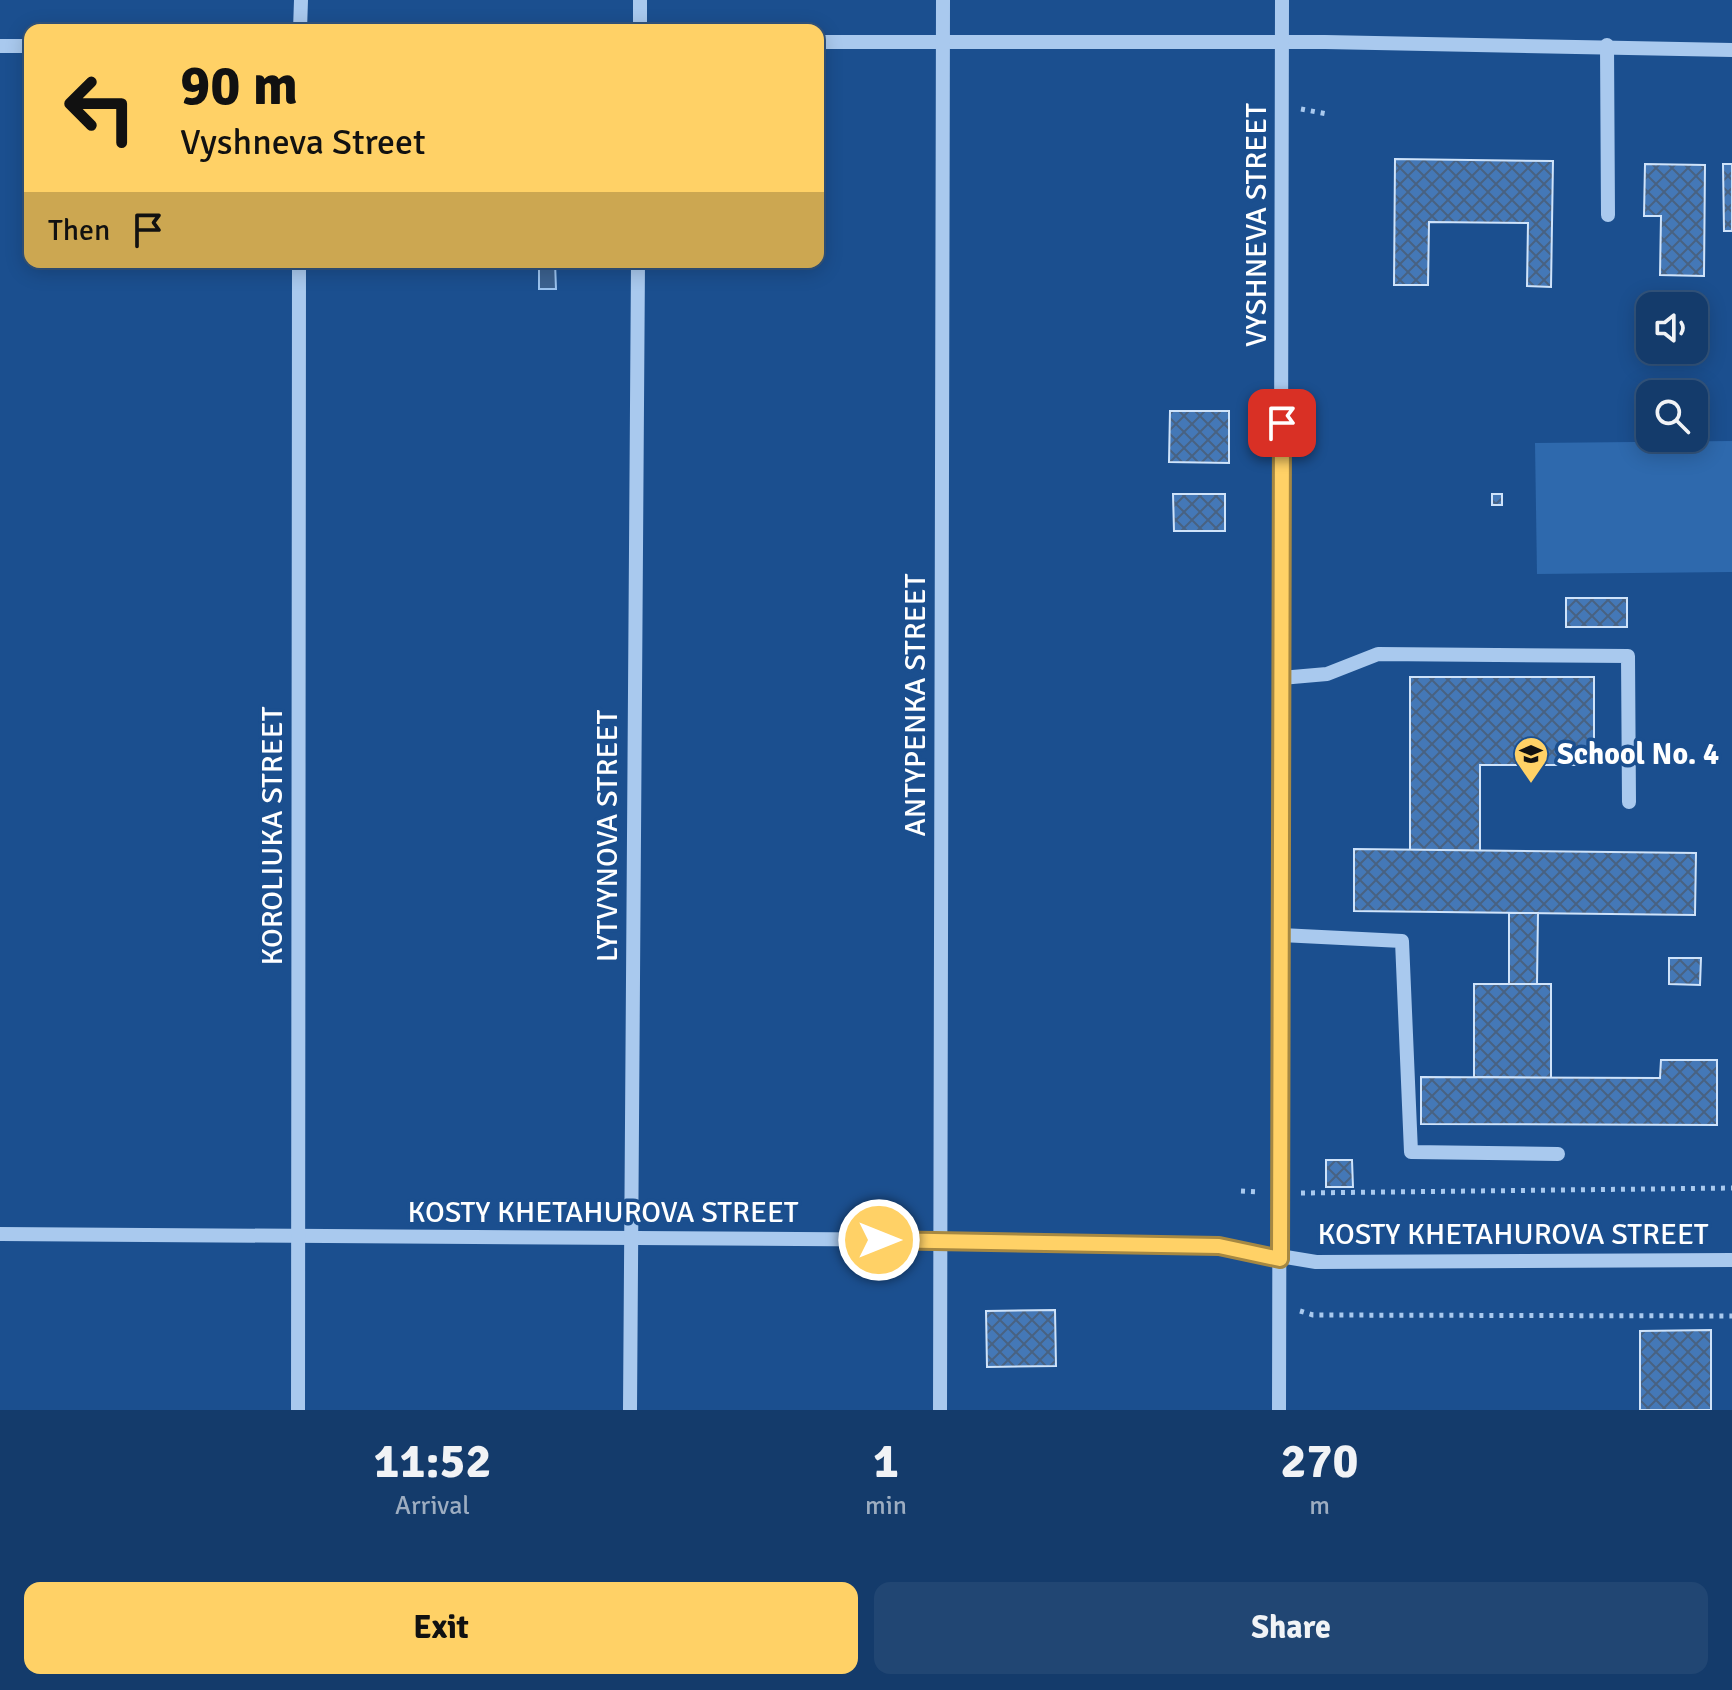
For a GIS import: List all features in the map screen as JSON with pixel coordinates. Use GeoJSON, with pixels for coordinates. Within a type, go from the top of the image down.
{"type":"FeatureCollection","features":[{"type":"Feature","properties":{"kind":"street"},"geometry":{"type":"LineString","coordinates":[[300,24],[301,0]]}},
{"type":"Feature","properties":{"kind":"street"},"geometry":{"type":"LineString","coordinates":[[640,0],[640,24]]}},
{"type":"Feature","properties":{"kind":"street","name":"ANTYPENKA STREET"},"geometry":{"type":"LineString","coordinates":[[940,1410],[943,0]]}},
{"type":"Feature","properties":{"kind":"street","name":"VYSHNEVA STREET"},"geometry":{"type":"LineString","coordinates":[[1279,1410],[1282,0]]}},
{"type":"Feature","properties":{"kind":"street"},"geometry":{"type":"LineString","coordinates":[[824,42],[1283,42],[1607,45],[1732,50]]}},
{"type":"Feature","properties":{"kind":"street"},"geometry":{"type":"LineString","coordinates":[[1607,45],[1608,215]]}},
{"type":"Feature","properties":{"kind":"street"},"geometry":{"type":"LineString","coordinates":[[0,46],[24,46]]}},
{"type":"Feature","properties":{"kind":"street","name":"KOROLIUKA STREET"},"geometry":{"type":"LineString","coordinates":[[298,1410],[299,268]]}},
{"type":"Feature","properties":{"kind":"street","name":"LYTVYNOVA STREET"},"geometry":{"type":"LineString","coordinates":[[630,1410],[638,268]]}},
{"type":"Feature","properties":{"kind":"street"},"geometry":{"type":"LineString","coordinates":[[1281,678],[1327,674],[1378,654],[1628,656],[1629,802]]}},
{"type":"Feature","properties":{"kind":"street"},"geometry":{"type":"LineString","coordinates":[[1281,935],[1402,941],[1411,1152],[1558,1154]]}},
{"type":"Feature","properties":{"kind":"street","name":"KOSTY KHETAHUROVA STREET"},"geometry":{"type":"LineString","coordinates":[[0,1234],[941,1240],[1219,1246],[1280,1259],[1316,1262],[1732,1260]]}},
{"type":"Feature","properties":{"kind":"path"},"geometry":{"type":"LineString","coordinates":[[1316,1194],[1732,1188]]}},
{"type":"Feature","properties":{"kind":"path"},"geometry":{"type":"LineString","coordinates":[[1280,1306],[1313,1315],[1732,1316]]}},
{"type":"Feature","properties":{"kind":"shaded area"},"geometry":{"type":"Polygon","coordinates":[[[539,268],[555,268],[556,289],[539,289],[539,268]]]}},
{"type":"Feature","properties":{"kind":"shaded area"},"geometry":{"type":"Polygon","coordinates":[[[1708,441],[1732,441],[1732,572],[1537,574],[1535,443],[1636,442],[1636,452],[1708,452],[1708,441]]]}},
{"type":"Feature","properties":{"kind":"building"},"geometry":{"type":"Polygon","coordinates":[[[1395,159],[1553,161],[1551,287],[1527,286],[1528,223],[1429,222],[1428,285],[1394,285],[1395,159]]]}},
{"type":"Feature","properties":{"kind":"building"},"geometry":{"type":"Polygon","coordinates":[[[1645,164],[1705,165],[1704,276],[1660,275],[1661,216],[1644,216],[1645,164]]]}},
{"type":"Feature","properties":{"kind":"building"},"geometry":{"type":"Polygon","coordinates":[[[1723,164],[1732,164],[1732,231],[1724,231],[1723,164]]]}},
{"type":"Feature","properties":{"kind":"building"},"geometry":{"type":"Polygon","coordinates":[[[1170,411],[1229,411],[1229,463],[1169,462],[1170,411]]]}},
{"type":"Feature","properties":{"kind":"building"},"geometry":{"type":"Polygon","coordinates":[[[1173,494],[1225,494],[1225,531],[1174,531],[1173,494]]]}},
{"type":"Feature","properties":{"kind":"building"},"geometry":{"type":"Polygon","coordinates":[[[1492,494],[1502,494],[1502,505],[1492,505],[1492,494]]]}},
{"type":"Feature","properties":{"kind":"building"},"geometry":{"type":"Polygon","coordinates":[[[1566,598],[1627,598],[1627,627],[1566,627],[1566,598]]]}},
{"type":"Feature","properties":{"kind":"building"},"geometry":{"type":"Polygon","coordinates":[[[1410,677],[1594,677],[1594,765],[1480,765],[1480,851],[1410,850],[1410,677]]]}},
{"type":"Feature","properties":{"kind":"building"},"geometry":{"type":"Polygon","coordinates":[[[1354,849],[1696,853],[1695,915],[1354,911],[1354,849]]]}},
{"type":"Feature","properties":{"kind":"building"},"geometry":{"type":"Polygon","coordinates":[[[1509,913],[1538,913],[1537,984],[1509,984],[1509,913]]]}},
{"type":"Feature","properties":{"kind":"building"},"geometry":{"type":"Polygon","coordinates":[[[1669,958],[1701,958],[1700,985],[1669,984],[1669,958]]]}},
{"type":"Feature","properties":{"kind":"building"},"geometry":{"type":"Polygon","coordinates":[[[1474,984],[1551,984],[1551,1078],[1474,1077],[1474,984]]]}},
{"type":"Feature","properties":{"kind":"building"},"geometry":{"type":"Polygon","coordinates":[[[1661,1060],[1717,1060],[1717,1125],[1421,1124],[1421,1077],[1660,1078],[1661,1060]]]}},
{"type":"Feature","properties":{"kind":"building"},"geometry":{"type":"Polygon","coordinates":[[[1326,1160],[1352,1160],[1353,1187],[1326,1187],[1326,1160]]]}},
{"type":"Feature","properties":{"kind":"building"},"geometry":{"type":"Polygon","coordinates":[[[1055,1310],[1056,1366],[987,1367],[986,1311],[1055,1310]]]}},
{"type":"Feature","properties":{"kind":"building"},"geometry":{"type":"Polygon","coordinates":[[[1711,1330],[1711,1410],[1640,1410],[1640,1331],[1711,1330]]]}},
{"type":"Feature","properties":{"kind":"place","name":"School No. 4"},"geometry":{"type":"Point","coordinates":[1531,785]}},
{"type":"Feature","properties":{"kind":"route"},"geometry":{"type":"LineString","coordinates":[[879,1240],[1219,1246],[1280,1259],[1282,423]]}}]}
